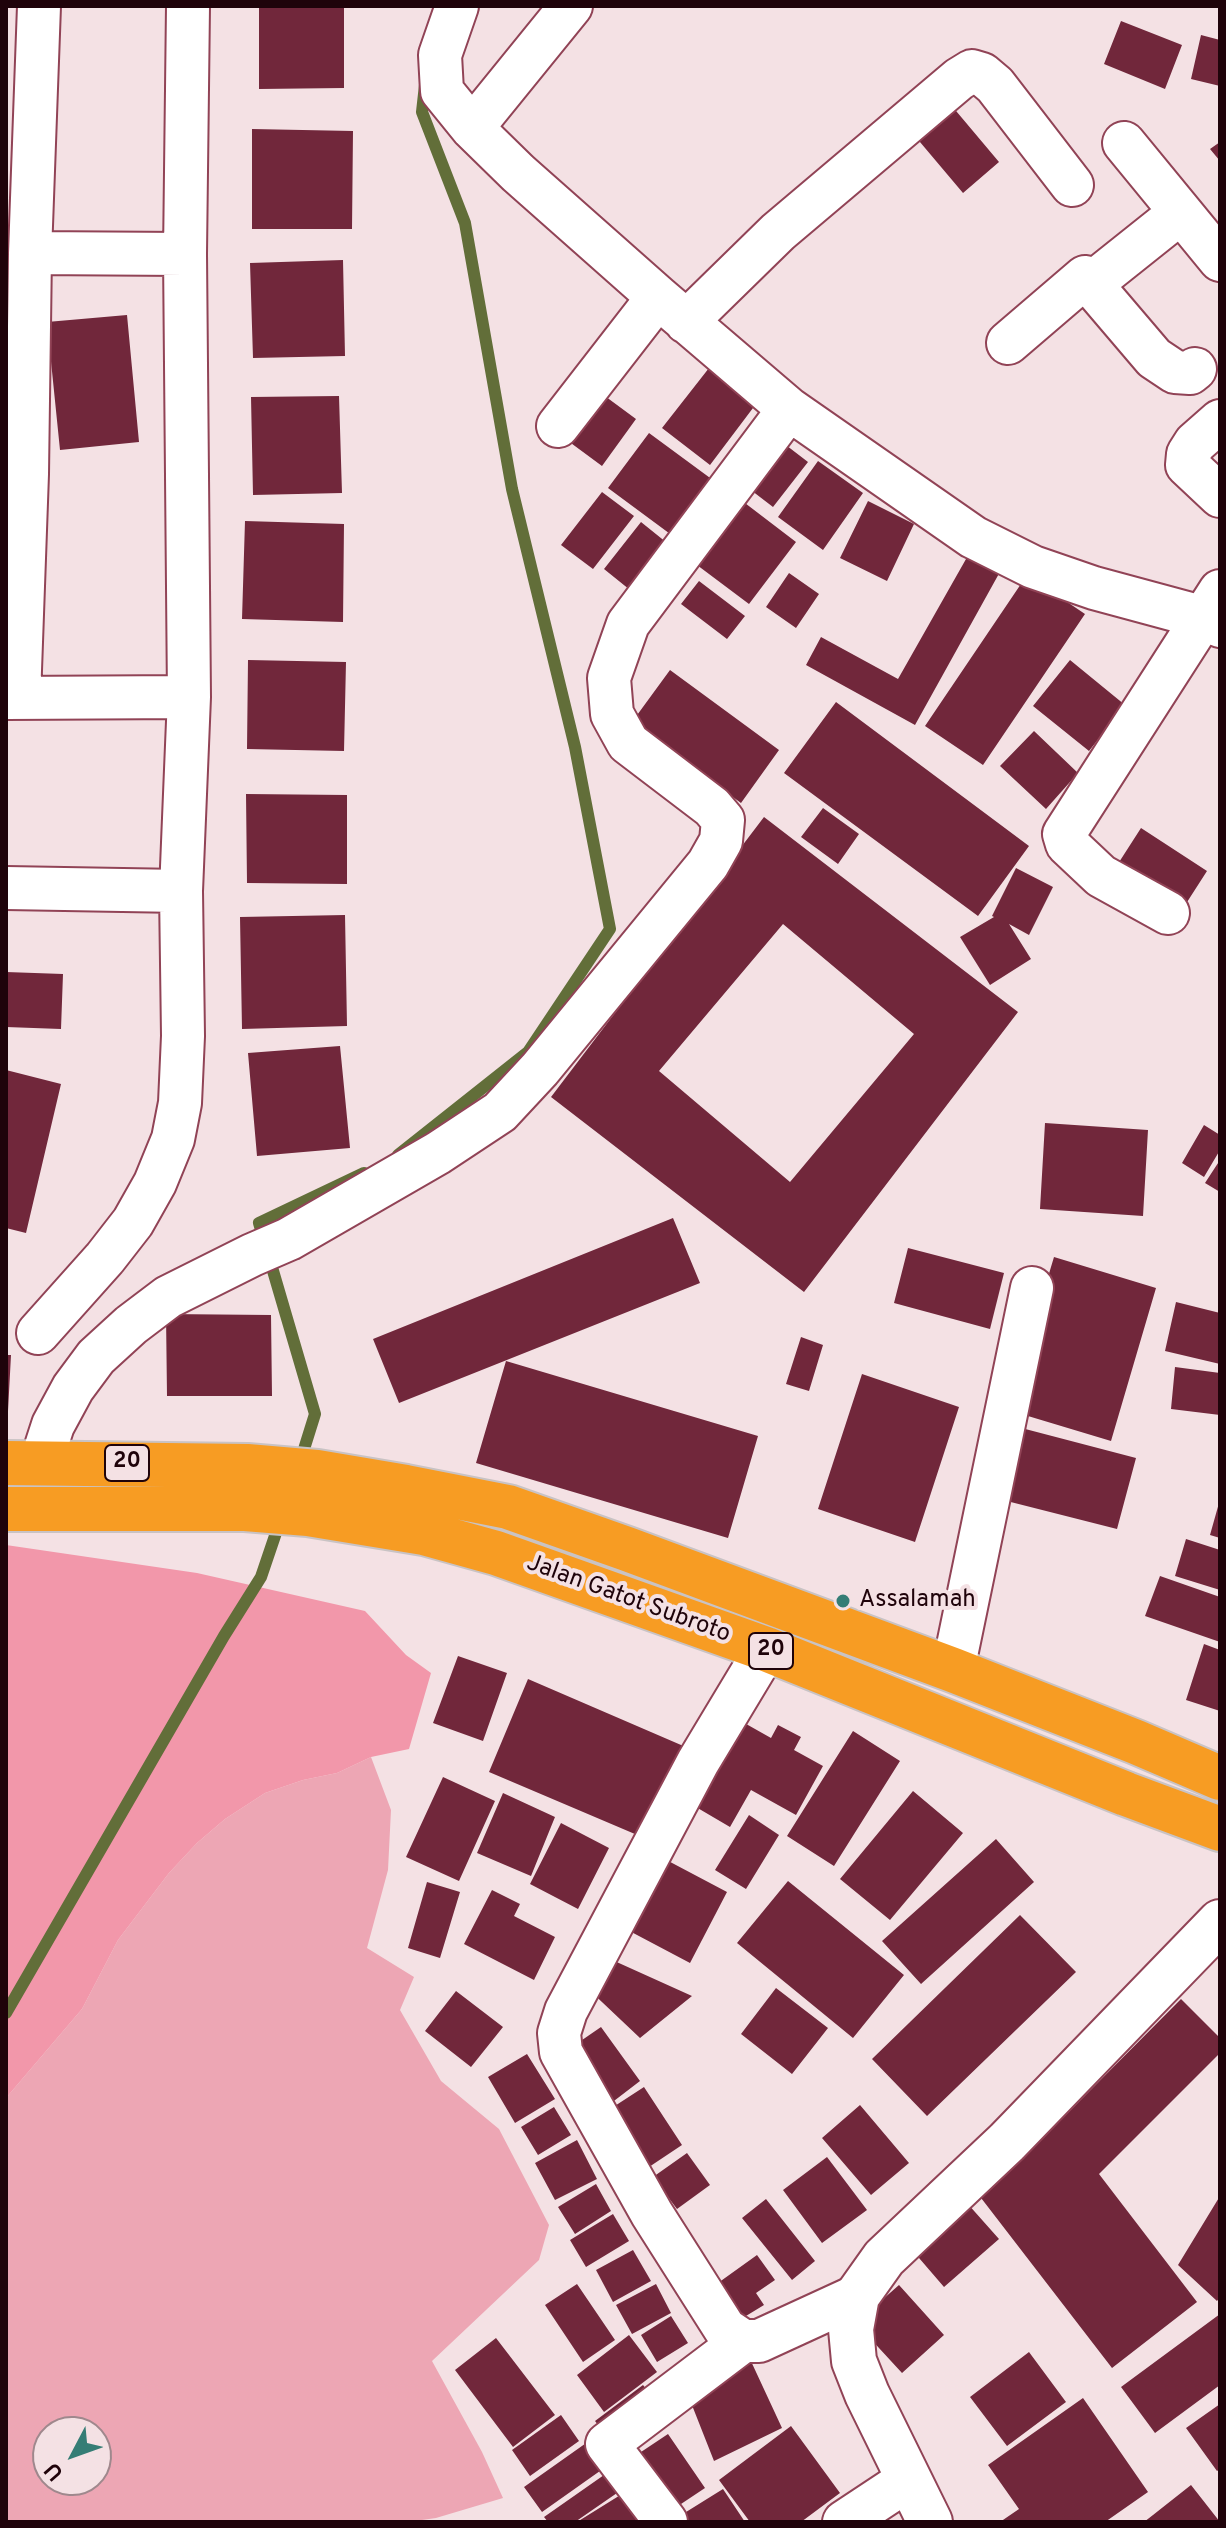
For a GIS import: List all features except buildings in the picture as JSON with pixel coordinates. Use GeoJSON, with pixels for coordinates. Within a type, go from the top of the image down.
{"type":"FeatureCollection","features":[{"type":"Feature","properties":{"kind":"highway","name":"Jalan Gatot Subroto"},"geometry":{"type":"LineString","coordinates":[[23,1463],[247,1466],[317,1472],[508,1507],[953,1670],[1220,1778]]}},
{"type":"Feature","properties":{"kind":"highway","name":"Jalan Gatot Subroto"},"geometry":{"type":"LineString","coordinates":[[6,1509],[245,1509],[308,1514],[424,1533],[496,1553],[766,1649],[1220,1829]]}},
{"type":"Feature","properties":{"kind":"main road"},"geometry":{"type":"LineString","coordinates":[[930,2522],[854,2361],[851,2329],[857,2296],[884,2258],[1007,2142],[1220,1922]]}},
{"type":"Feature","properties":{"kind":"street"},"geometry":{"type":"LineString","coordinates":[[39,6],[30,253],[28,458],[12,698],[189,697]]}},
{"type":"Feature","properties":{"kind":"street"},"geometry":{"type":"LineString","coordinates":[[38,1333],[133,1222],[155,1183],[173,1139],[180,1103],[183,1036],[181,891],[189,697],[185,254],[188,6]]}},
{"type":"Feature","properties":{"kind":"street"},"geometry":{"type":"LineString","coordinates":[[457,6],[440,55],[442,91],[480,136],[518,173],[789,409],[961,529],[1033,567],[1082,584],[1215,612],[1064,834],[1067,844],[1101,876],[1168,913]]}},
{"type":"Feature","properties":{"kind":"street"},"geometry":{"type":"LineString","coordinates":[[480,136],[571,6]]}},
{"type":"Feature","properties":{"kind":"street"},"geometry":{"type":"LineString","coordinates":[[558,426],[672,310],[778,232],[972,71],[982,74],[995,85],[1072,185]]}},
{"type":"Feature","properties":{"kind":"street"},"geometry":{"type":"LineString","coordinates":[[1124,143],[1220,260]]}},
{"type":"Feature","properties":{"kind":"street"},"geometry":{"type":"LineString","coordinates":[[1091,284],[1180,213]]}},
{"type":"Feature","properties":{"kind":"street"},"geometry":{"type":"LineString","coordinates":[[30,253],[185,254]]}},
{"type":"Feature","properties":{"kind":"street"},"geometry":{"type":"LineString","coordinates":[[1008,343],[1085,277],[1154,358],[1175,372],[1212,371]]}},
{"type":"Feature","properties":{"kind":"street"},"geometry":{"type":"LineString","coordinates":[[23,1463],[53,1425],[73,1388],[96,1357],[168,1297],[270,1247],[438,1153],[500,1112],[540,1069],[708,864],[721,841],[723,820],[712,807],[628,743],[612,714],[609,678],[628,624],[789,409]]}},
{"type":"Feature","properties":{"kind":"street"},"geometry":{"type":"LineString","coordinates":[[1220,421],[1195,443],[1188,454],[1187,465],[1220,496]]}},
{"type":"Feature","properties":{"kind":"street"},"geometry":{"type":"LineString","coordinates":[[6,888],[181,891]]}},
{"type":"Feature","properties":{"kind":"street"},"geometry":{"type":"LineString","coordinates":[[953,1670],[1032,1288]]}},
{"type":"Feature","properties":{"kind":"street"},"geometry":{"type":"LineString","coordinates":[[766,1649],[698,1762],[566,2011],[559,2033],[561,2052],[652,2214],[725,2329],[743,2341],[759,2341],[857,2296]]}},
{"type":"Feature","properties":{"kind":"street"},"geometry":{"type":"LineString","coordinates":[[666,2522],[607,2444],[743,2341]]}},
{"type":"Feature","properties":{"kind":"street"},"geometry":{"type":"LineString","coordinates":[[844,2522],[909,2479]]}},
{"type":"Feature","properties":{"kind":"shaded area"},"geometry":{"type":"Polygon","coordinates":[[[6,1545],[197,1573],[365,1611],[406,1655],[431,1673],[409,1749],[371,1757],[337,1773],[265,1793],[225,1819],[197,1843],[169,1873],[118,1940],[82,2009],[6,2098],[6,1545]]]}},
{"type":"Feature","properties":{"kind":"shaded area"},"geometry":{"type":"Polygon","coordinates":[[[371,1757],[391,1810],[388,1870],[367,1948],[414,1977],[400,2010],[441,2081],[499,2129],[549,2225],[539,2260],[432,2361],[482,2452],[503,2498],[436,2518],[408,2522],[6,2522],[6,2098],[82,2009],[118,1940],[169,1873],[197,1843],[225,1819],[265,1793],[337,1773],[371,1757]]]}},
{"type":"Feature","properties":{"kind":"waterway"},"geometry":{"type":"LineString","coordinates":[[398,1155],[528,1052],[610,929],[575,747],[512,489],[465,223],[422,112],[425,85]]}},
{"type":"Feature","properties":{"kind":"waterway"},"geometry":{"type":"LineString","coordinates":[[300,1462],[315,1414],[259,1223],[364,1173]]}},
{"type":"Feature","properties":{"kind":"waterway"},"geometry":{"type":"LineString","coordinates":[[6,2013],[261,1577],[280,1521]]}},
{"type":"Feature","properties":{"kind":"place","name":"Assalamah"},"geometry":{"type":"Point","coordinates":[843,1601]}}]}
